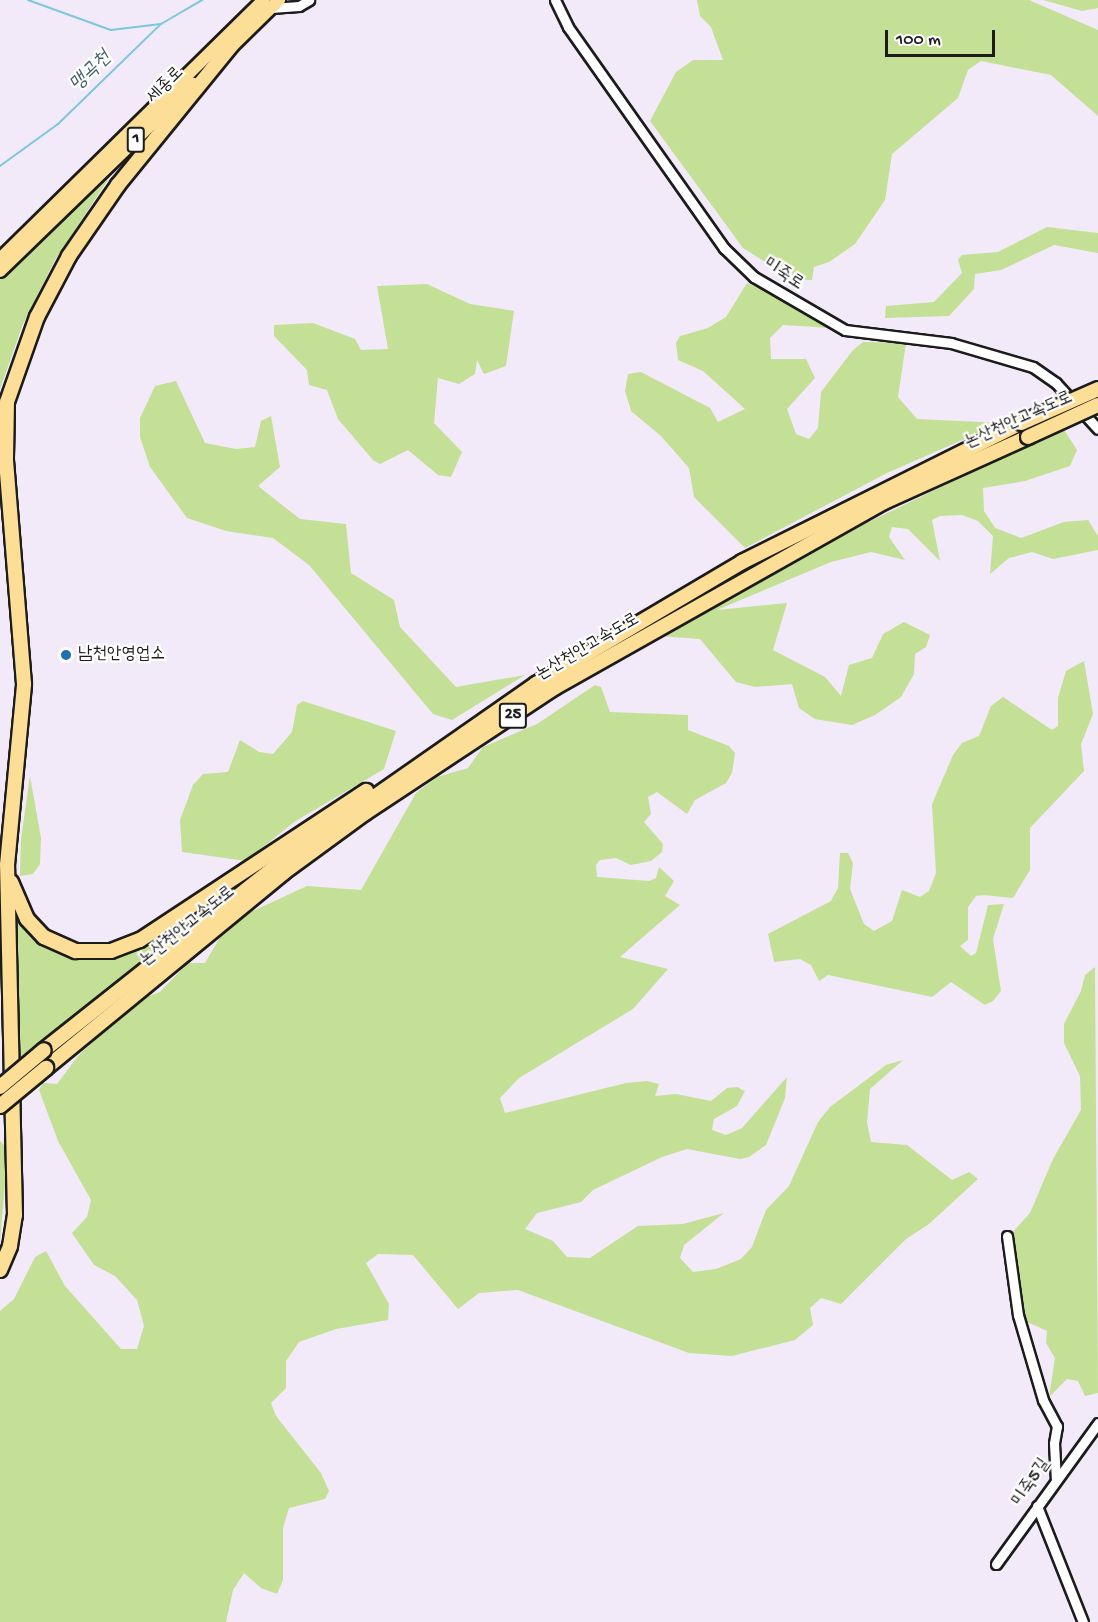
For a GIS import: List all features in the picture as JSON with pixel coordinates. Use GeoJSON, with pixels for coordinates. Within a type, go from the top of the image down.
{"type":"FeatureCollection","features":[{"type":"Feature","properties":{"kind":"highway"},"geometry":{"type":"LineString","coordinates":[[6,458],[7,402],[19,360],[69,256],[118,185],[231,46]]}},
{"type":"Feature","properties":{"kind":"highway","name":"논산천안고속도로"},"geometry":{"type":"LineString","coordinates":[[0,1087],[272,869],[450,742],[536,684],[742,562],[1021,423],[1098,389]]}},
{"type":"Feature","properties":{"kind":"highway","name":"논산천안고속도로"},"geometry":{"type":"LineString","coordinates":[[0,1106],[283,873],[365,813],[554,688],[884,502],[1098,405]]}},
{"type":"Feature","properties":{"kind":"highway"},"geometry":{"type":"LineString","coordinates":[[0,423],[6,458],[24,684],[7,865],[15,1207],[10,1246],[0,1270]]}},
{"type":"Feature","properties":{"kind":"highway"},"geometry":{"type":"LineString","coordinates":[[7,865],[21,908],[44,937],[76,951],[111,951],[140,940],[325,815],[450,742]]}},
{"type":"Feature","properties":{"kind":"highway"},"geometry":{"type":"LineString","coordinates":[[0,915],[7,1214],[0,1253]]}},
{"type":"Feature","properties":{"kind":"main road","name":"세종로"},"geometry":{"type":"LineString","coordinates":[[0,271],[231,46],[271,3]]}},
{"type":"Feature","properties":{"kind":"main road","name":"세종로"},"geometry":{"type":"LineString","coordinates":[[0,259],[271,3]]}},
{"type":"Feature","properties":{"kind":"street"},"geometry":{"type":"LineString","coordinates":[[271,3],[299,6],[309,0]]}},
{"type":"Feature","properties":{"kind":"street","name":"미죽로"},"geometry":{"type":"LineString","coordinates":[[555,0],[568,27],[724,248],[754,277],[845,330],[951,343],[1033,367],[1056,383],[1098,429]]}},
{"type":"Feature","properties":{"kind":"street"},"geometry":{"type":"LineString","coordinates":[[1007,1236],[1018,1315],[1043,1400],[1057,1426],[1054,1443],[1056,1479]]}},
{"type":"Feature","properties":{"kind":"street","name":"미죽5길"},"geometry":{"type":"LineString","coordinates":[[996,1564],[1098,1423]]}},
{"type":"Feature","properties":{"kind":"street"},"geometry":{"type":"LineString","coordinates":[[1037,1506],[1083,1622]]}},
{"type":"Feature","properties":{"kind":"green space"},"geometry":{"type":"Polygon","coordinates":[[[697,0],[1029,0],[1098,30],[1098,116],[1051,75],[981,61],[968,70],[958,98],[892,154],[885,200],[855,244],[829,262],[814,267],[812,280],[792,279],[743,248],[650,121],[676,72],[693,60],[723,60],[711,27],[700,16],[697,0]]]}},
{"type":"Feature","properties":{"kind":"green space"},"geometry":{"type":"Polygon","coordinates":[[[1043,0],[1098,0],[1098,8],[1082,11],[1043,0]]]}},
{"type":"Feature","properties":{"kind":"green space"},"geometry":{"type":"Polygon","coordinates":[[[115,169],[55,260],[23,324],[0,389],[0,279],[115,169]]]}},
{"type":"Feature","properties":{"kind":"green space"},"geometry":{"type":"Polygon","coordinates":[[[1047,227],[1098,233],[1098,253],[1054,245],[1001,270],[975,274],[974,289],[949,316],[885,318],[886,306],[934,302],[962,273],[958,260],[962,255],[998,252],[1047,227]]]}},
{"type":"Feature","properties":{"kind":"green space"},"geometry":{"type":"Polygon","coordinates":[[[747,283],[801,306],[831,328],[783,325],[770,338],[771,359],[806,359],[815,378],[787,409],[796,434],[809,439],[818,428],[821,392],[853,350],[863,342],[906,343],[898,397],[917,419],[1001,423],[887,473],[745,548],[694,497],[689,468],[661,436],[631,411],[625,391],[628,374],[641,372],[710,408],[718,422],[745,409],[703,371],[678,360],[676,343],[680,336],[708,328],[726,317],[747,283]]]}},
{"type":"Feature","properties":{"kind":"green space"},"geometry":{"type":"Polygon","coordinates":[[[427,284],[470,304],[514,311],[506,366],[484,374],[477,360],[475,374],[459,384],[438,378],[434,423],[462,452],[451,477],[438,475],[408,450],[380,464],[373,460],[338,419],[327,390],[309,385],[307,370],[274,336],[274,325],[313,323],[355,339],[361,350],[388,349],[377,286],[427,284]]]}},
{"type":"Feature","properties":{"kind":"green space"},"geometry":{"type":"Polygon","coordinates":[[[176,381],[205,443],[236,449],[255,447],[261,421],[271,416],[280,467],[258,486],[300,519],[346,524],[351,573],[394,600],[400,627],[456,687],[525,675],[452,720],[433,714],[309,565],[273,538],[226,531],[187,518],[150,467],[140,437],[140,418],[155,386],[176,381]]]}},
{"type":"Feature","properties":{"kind":"green space"},"geometry":{"type":"Polygon","coordinates":[[[1063,428],[1077,450],[1070,466],[1025,481],[983,488],[984,511],[995,528],[1021,538],[1064,522],[1088,520],[1098,536],[1098,550],[1053,559],[1032,552],[1009,558],[990,574],[993,536],[978,521],[962,515],[940,516],[932,520],[940,561],[908,529],[892,527],[889,537],[905,560],[871,552],[831,562],[717,610],[787,603],[773,650],[825,677],[841,696],[849,665],[872,658],[883,634],[904,622],[930,635],[926,647],[915,654],[914,674],[901,697],[875,715],[852,725],[815,719],[799,708],[792,684],[755,687],[736,682],[700,639],[659,636],[846,533],[1063,428]]]}},
{"type":"Feature","properties":{"kind":"green space"},"geometry":{"type":"Polygon","coordinates":[[[1084,661],[1093,714],[1081,744],[1084,771],[1030,828],[1030,870],[1013,898],[976,896],[968,907],[968,940],[960,946],[971,956],[976,953],[988,905],[1004,904],[993,939],[1001,991],[993,1001],[985,1005],[951,982],[932,997],[828,975],[819,981],[811,965],[800,959],[774,962],[768,934],[831,901],[838,888],[840,853],[848,853],[853,863],[850,889],[864,924],[874,931],[892,921],[902,890],[920,897],[929,891],[936,873],[932,804],[953,755],[962,743],[979,736],[991,706],[1003,697],[1052,730],[1058,726],[1058,698],[1066,671],[1084,661]]]}},
{"type":"Feature","properties":{"kind":"green space"},"geometry":{"type":"Polygon","coordinates":[[[595,685],[601,687],[610,712],[688,715],[688,730],[729,746],[735,753],[732,773],[726,783],[695,800],[687,814],[657,792],[648,797],[651,814],[644,822],[663,844],[662,852],[651,861],[631,865],[616,858],[600,860],[596,865],[597,877],[649,881],[656,878],[659,867],[674,881],[665,896],[680,905],[620,957],[668,969],[633,1009],[519,1078],[500,1098],[505,1113],[626,1083],[647,1081],[659,1084],[655,1096],[676,1094],[711,1101],[727,1088],[737,1087],[745,1091],[737,1106],[714,1119],[712,1130],[726,1135],[742,1128],[787,1077],[785,1098],[766,1145],[749,1157],[740,1159],[687,1149],[662,1157],[593,1190],[581,1202],[537,1213],[525,1229],[553,1241],[567,1257],[590,1258],[638,1226],[683,1224],[724,1213],[684,1245],[680,1258],[693,1272],[716,1269],[741,1259],[752,1247],[766,1210],[789,1186],[818,1122],[830,1107],[886,1065],[903,1060],[870,1089],[867,1122],[871,1142],[907,1145],[952,1180],[969,1172],[978,1179],[929,1224],[906,1239],[841,1304],[821,1298],[810,1308],[813,1325],[795,1340],[732,1356],[689,1353],[518,1290],[479,1293],[458,1309],[413,1255],[378,1254],[366,1263],[389,1304],[388,1320],[336,1329],[299,1342],[286,1361],[286,1388],[271,1403],[276,1416],[321,1473],[329,1491],[325,1499],[289,1508],[283,1528],[283,1580],[277,1594],[261,1588],[244,1573],[233,1590],[226,1622],[0,1622],[0,1311],[14,1299],[35,1257],[46,1251],[65,1286],[121,1349],[137,1349],[144,1326],[137,1300],[115,1276],[94,1265],[72,1233],[87,1217],[91,1200],[58,1141],[39,1090],[43,1083],[57,1084],[78,1056],[136,1001],[160,992],[188,963],[205,963],[222,934],[242,916],[307,886],[361,890],[416,793],[437,777],[468,768],[483,747],[537,724],[595,685]]]}},
{"type":"Feature","properties":{"kind":"green space"},"geometry":{"type":"Polygon","coordinates":[[[303,701],[396,731],[384,769],[294,822],[246,861],[182,852],[180,820],[193,785],[203,774],[228,772],[240,740],[259,752],[273,754],[292,732],[297,705],[303,701]]]}},
{"type":"Feature","properties":{"kind":"green space"},"geometry":{"type":"Polygon","coordinates":[[[30,776],[41,838],[40,864],[33,874],[20,876],[21,839],[30,776]]]}},
{"type":"Feature","properties":{"kind":"green space"},"geometry":{"type":"Polygon","coordinates":[[[288,846],[20,1061],[15,902],[26,924],[108,956],[288,846]]]}},
{"type":"Feature","properties":{"kind":"green space"},"geometry":{"type":"Polygon","coordinates":[[[1095,967],[1098,1393],[1085,1396],[1078,1381],[1067,1379],[1049,1397],[1055,1358],[1046,1343],[1047,1331],[1023,1320],[1012,1233],[1030,1213],[1053,1159],[1081,1110],[1080,1076],[1064,1043],[1064,1024],[1081,991],[1085,975],[1095,967]]]}},
{"type":"Feature","properties":{"kind":"green space"},"geometry":{"type":"Polygon","coordinates":[[[0,1141],[5,1146],[5,1183],[0,1242],[0,1141]]]}},
{"type":"Feature","properties":{"kind":"waterway"},"geometry":{"type":"LineString","coordinates":[[28,0],[111,30],[161,24]]}},
{"type":"Feature","properties":{"kind":"waterway","name":"맹곡천"},"geometry":{"type":"LineString","coordinates":[[0,166],[58,124],[161,24],[202,0]]}},
{"type":"Feature","properties":{"kind":"place","name":"남천안영업소"},"geometry":{"type":"Point","coordinates":[66,655]}}]}
